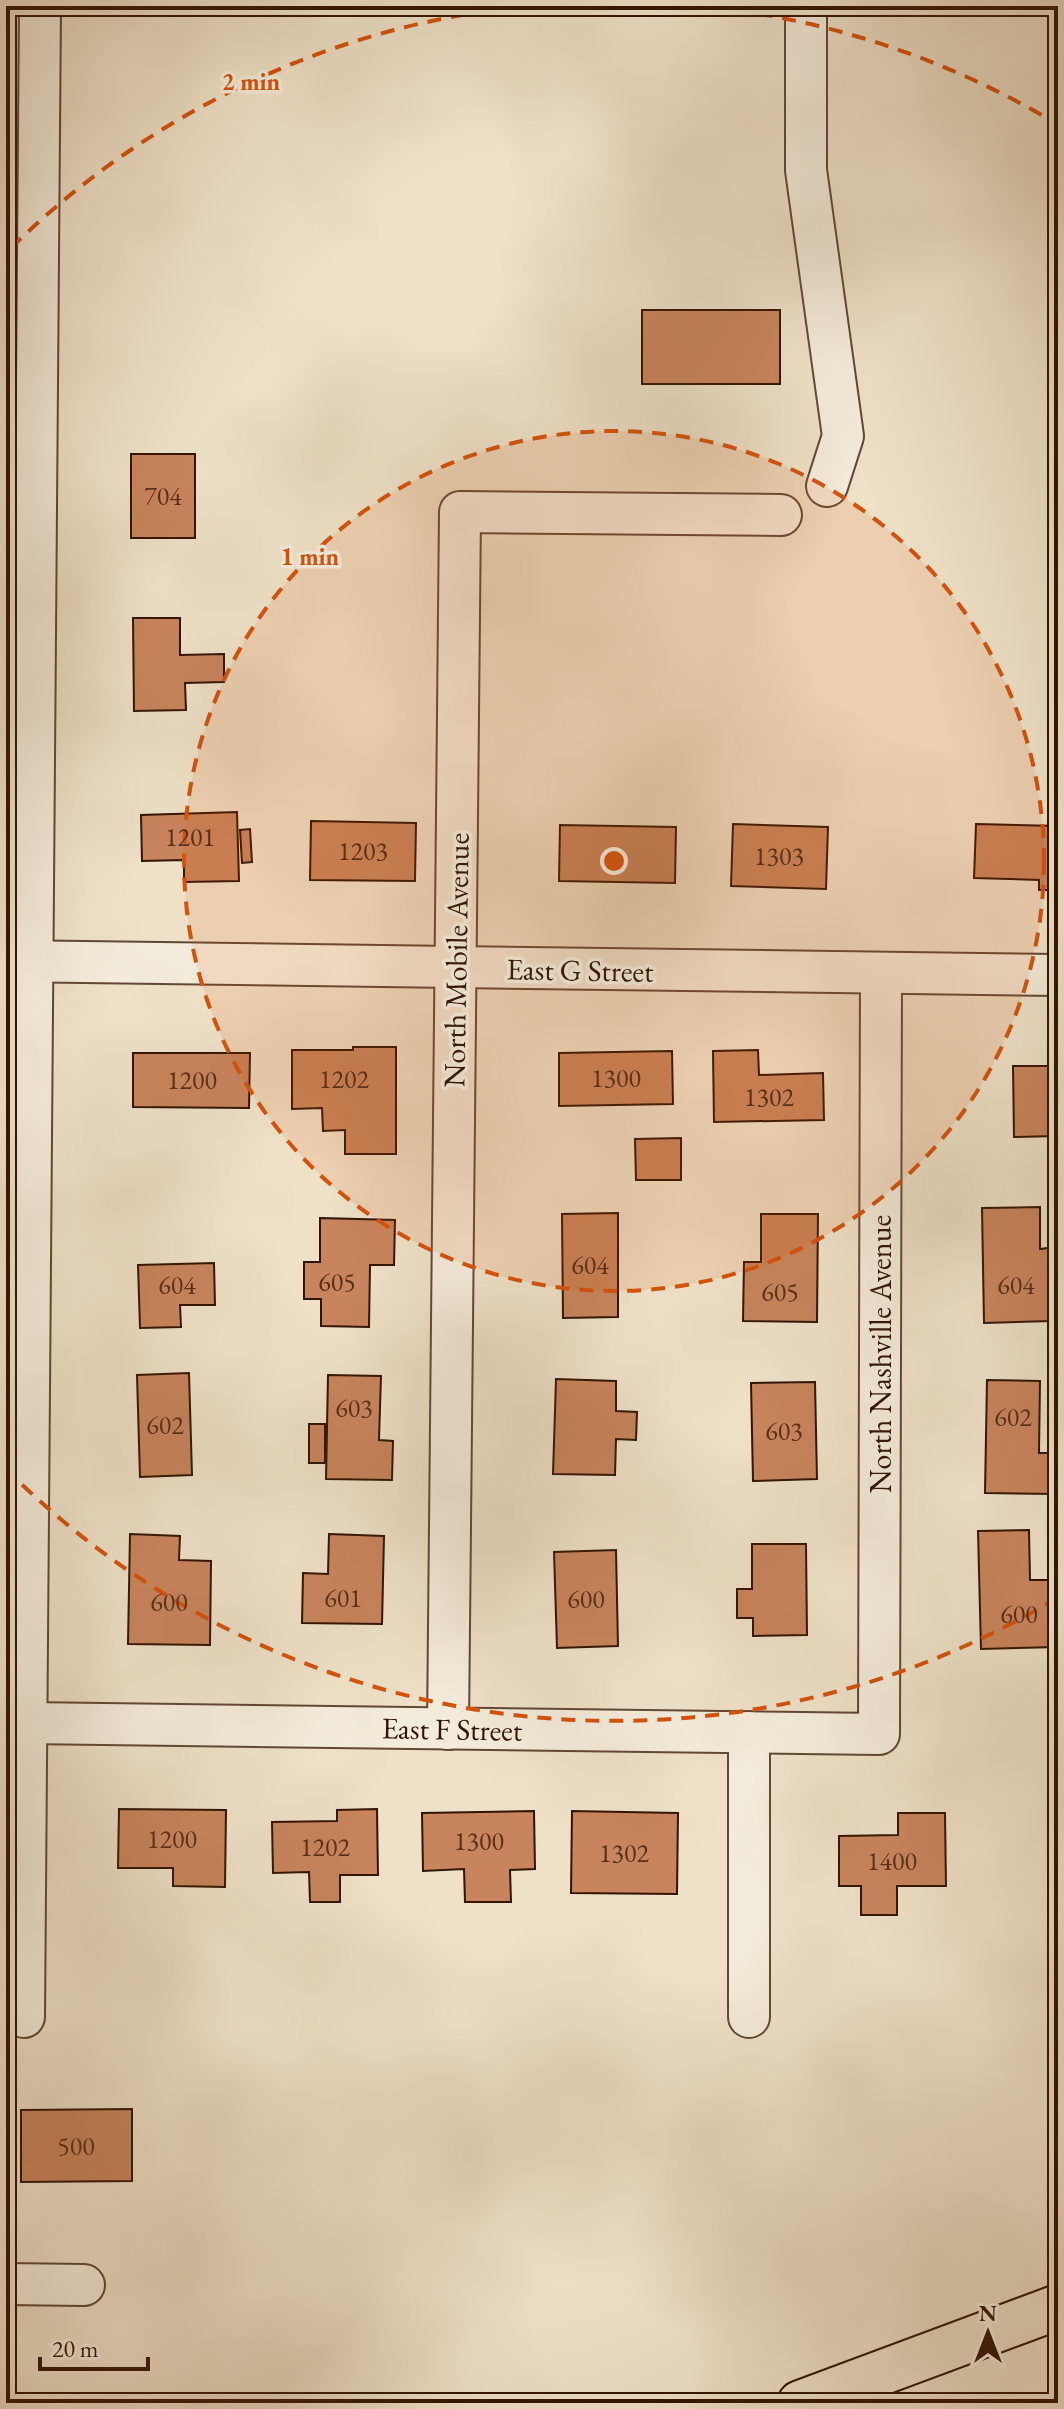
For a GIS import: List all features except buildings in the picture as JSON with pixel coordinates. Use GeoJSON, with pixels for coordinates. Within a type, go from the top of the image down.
{"type":"FeatureCollection","features":[{"type":"Feature","properties":{"kind":"main road"},"geometry":{"type":"LineString","coordinates":[[800,2403],[1058,2307]]}},
{"type":"Feature","properties":{"kind":"street"},"geometry":{"type":"LineString","coordinates":[[24,2017],[26,1723],[20,961],[40,6]]}},
{"type":"Feature","properties":{"kind":"street"},"geometry":{"type":"LineString","coordinates":[[806,6],[806,170],[843,436],[827,486]]}},
{"type":"Feature","properties":{"kind":"street","name":"North Mobile Avenue"},"geometry":{"type":"LineString","coordinates":[[448,1729],[460,512],[781,515]]}},
{"type":"Feature","properties":{"kind":"street","name":"East G Street"},"geometry":{"type":"LineString","coordinates":[[20,961],[1058,975]]}},
{"type":"Feature","properties":{"kind":"street","name":"North Nashville Avenue"},"geometry":{"type":"LineString","coordinates":[[879,1734],[881,975]]}},
{"type":"Feature","properties":{"kind":"street","name":"East F Street"},"geometry":{"type":"LineString","coordinates":[[26,1723],[879,1734]]}},
{"type":"Feature","properties":{"kind":"street"},"geometry":{"type":"LineString","coordinates":[[749,1732],[749,2017]]}},
{"type":"Feature","properties":{"kind":"street"},"geometry":{"type":"LineString","coordinates":[[6,2284],[84,2285]]}}]}
